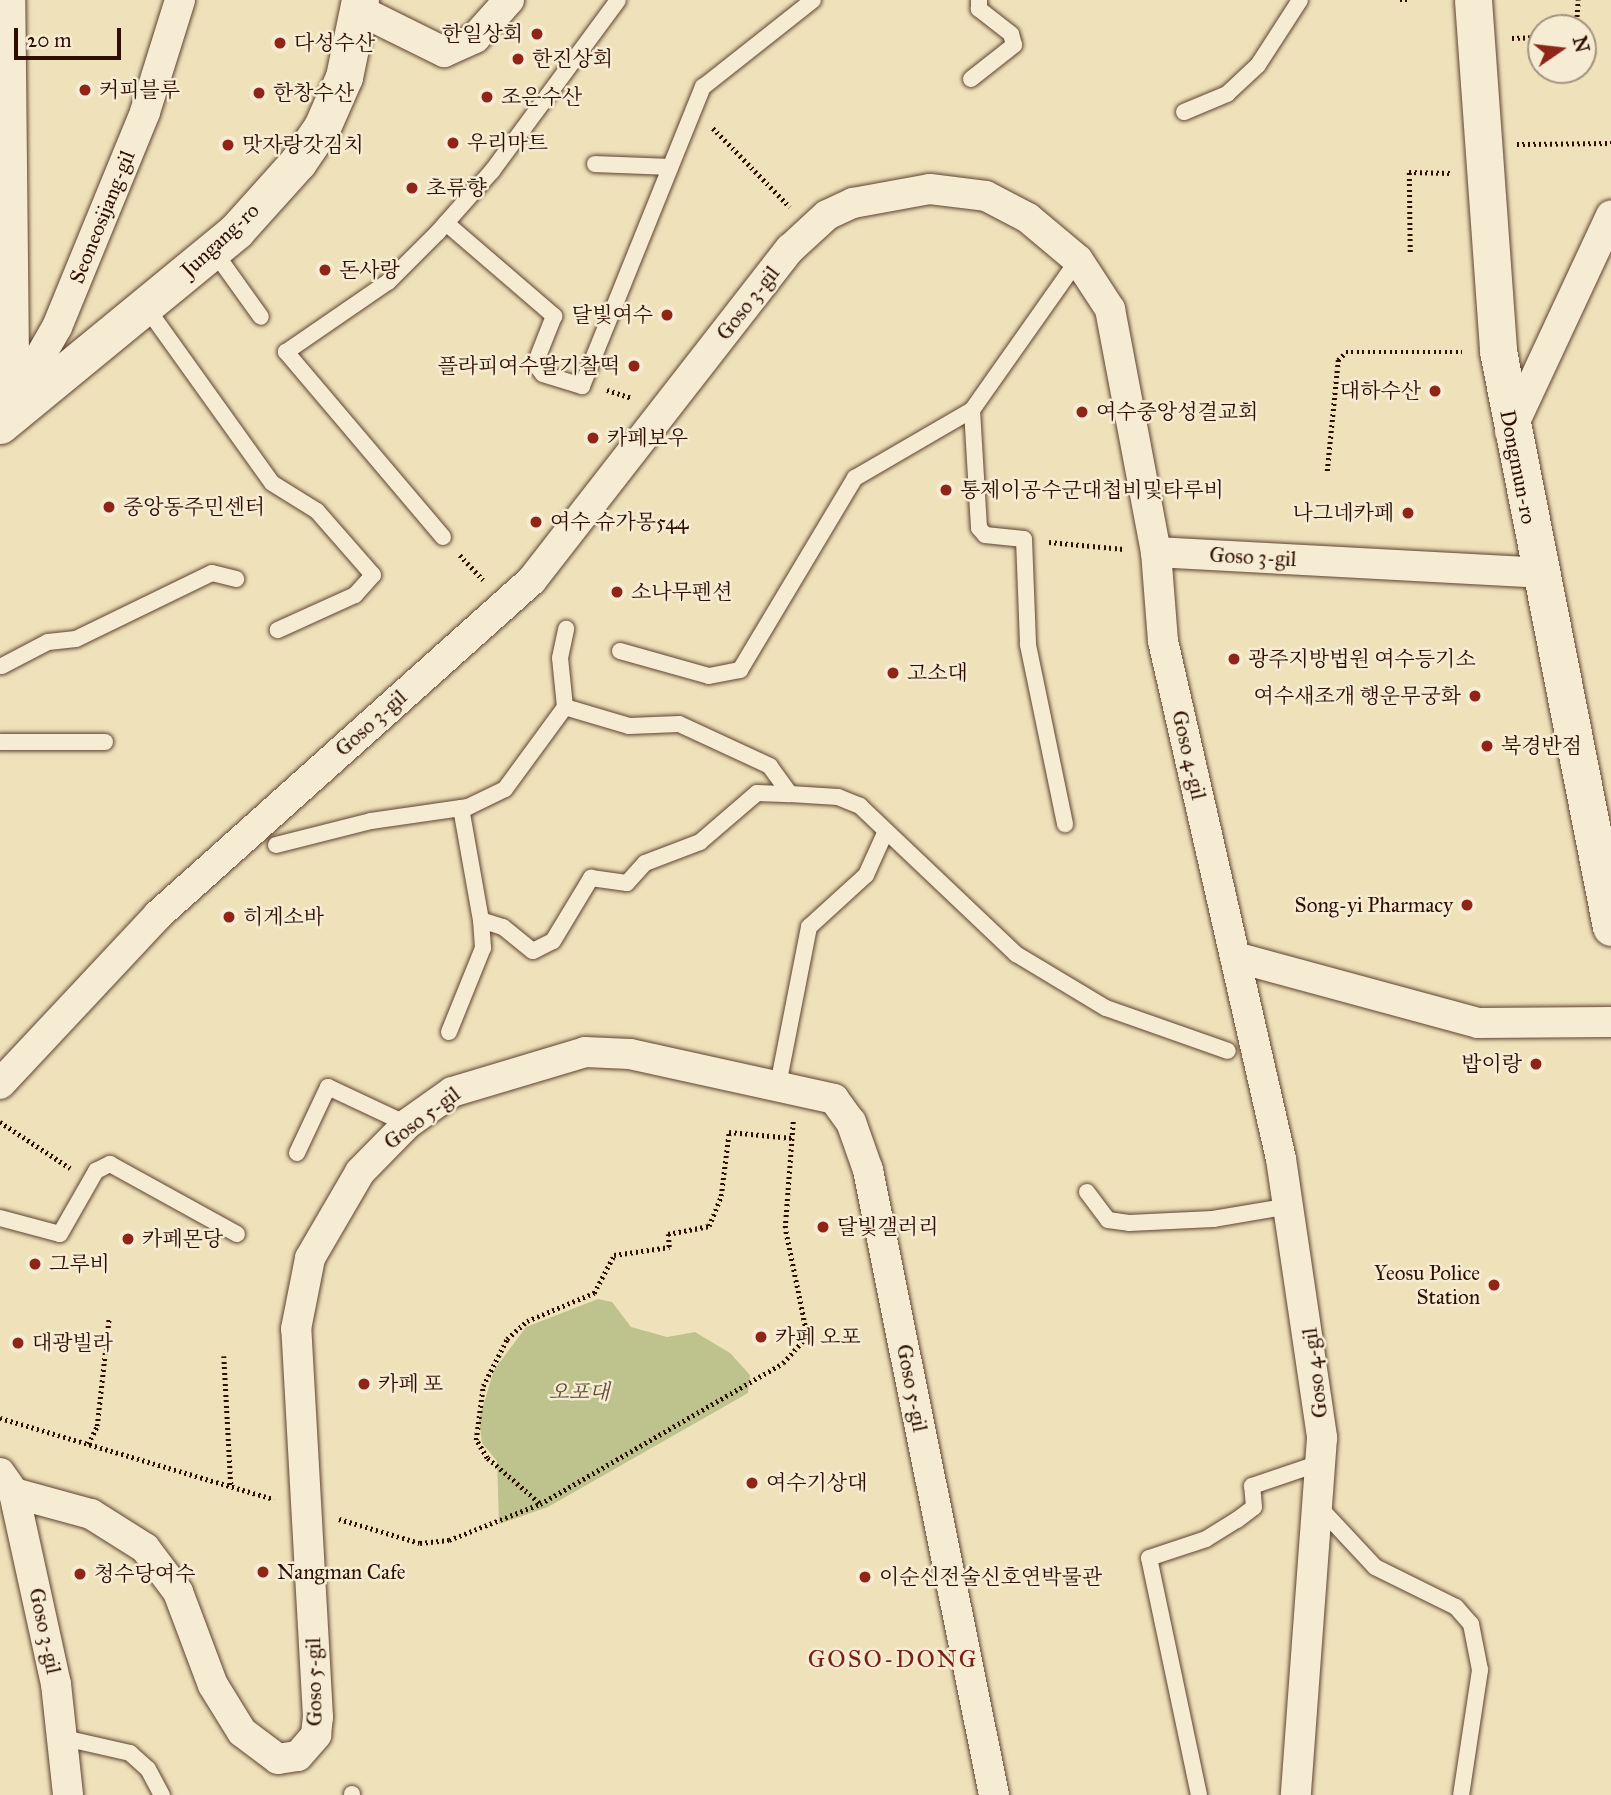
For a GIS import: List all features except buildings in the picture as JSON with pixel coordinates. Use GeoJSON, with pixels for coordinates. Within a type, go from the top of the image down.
{"type":"FeatureCollection","features":[{"type":"Feature","properties":{"kind":"street"},"geometry":{"type":"LineString","coordinates":[[0,424],[14,357],[10,0]]}},
{"type":"Feature","properties":{"kind":"street","name":"Seoneosijang-gil"},"geometry":{"type":"LineString","coordinates":[[0,424],[57,327],[145,112],[180,0]]}},
{"type":"Feature","properties":{"kind":"street"},"geometry":{"type":"LineString","coordinates":[[360,5],[444,52],[475,38],[509,0]]}},
{"type":"Feature","properties":{"kind":"street","name":"Dongmun-ro"},"geometry":{"type":"LineString","coordinates":[[1473,0],[1498,351],[1510,432],[1611,927]]}},
{"type":"Feature","properties":{"kind":"street","name":"Jungang-ro"},"geometry":{"type":"LineString","coordinates":[[0,424],[213,250],[323,127],[345,77],[360,5]]}},
{"type":"Feature","properties":{"kind":"street","name":"Goso 3-gil"},"geometry":{"type":"LineString","coordinates":[[1,1081],[158,915],[504,603],[558,550],[811,227],[870,198],[948,190],[1014,209],[1078,260],[1110,309],[1156,552],[1539,573]]}},
{"type":"Feature","properties":{"kind":"street"},"geometry":{"type":"LineString","coordinates":[[1510,432],[1611,215]]}},
{"type":"Feature","properties":{"kind":"street","name":"Goso 4-gil"},"geometry":{"type":"LineString","coordinates":[[1156,552],[1163,642],[1289,1206],[1323,1462],[1296,1795]]}},
{"type":"Feature","properties":{"kind":"street"},"geometry":{"type":"LineString","coordinates":[[1234,957],[1478,1023],[1611,1023]]}},
{"type":"Feature","properties":{"kind":"street","name":"Goso 5-gil"},"geometry":{"type":"LineString","coordinates":[[7,1483],[91,1514],[145,1548],[178,1592],[230,1715],[256,1745],[278,1759],[298,1756],[316,1735],[307,1509],[296,1329],[304,1276],[343,1197],[407,1124],[470,1083],[585,1052],[630,1054],[834,1099],[851,1122],[867,1170],[994,1795]]}},
{"type":"Feature","properties":{"kind":"street","name":"Goso 3-gil"},"geometry":{"type":"LineString","coordinates":[[7,1483],[64,1738],[68,1795]]}},
{"type":"Feature","properties":{"kind":"lane"},"geometry":{"type":"LineString","coordinates":[[443,537],[286,352],[388,282],[446,223],[618,0]]}},
{"type":"Feature","properties":{"kind":"lane"},"geometry":{"type":"LineString","coordinates":[[446,223],[554,316],[535,364],[543,374],[582,386],[693,107],[712,75],[813,0]]}},
{"type":"Feature","properties":{"kind":"lane"},"geometry":{"type":"LineString","coordinates":[[971,79],[1014,45],[1011,34],[979,9],[979,0]]}},
{"type":"Feature","properties":{"kind":"lane"},"geometry":{"type":"LineString","coordinates":[[1184,112],[1227,94],[1258,65],[1300,0]]}},
{"type":"Feature","properties":{"kind":"lane"},"geometry":{"type":"LineString","coordinates":[[595,164],[670,167]]}},
{"type":"Feature","properties":{"kind":"lane"},"geometry":{"type":"LineString","coordinates":[[213,250],[261,317]]}},
{"type":"Feature","properties":{"kind":"lane"},"geometry":{"type":"LineString","coordinates":[[620,651],[709,676],[740,670],[855,478],[972,411],[1078,260]]}},
{"type":"Feature","properties":{"kind":"lane"},"geometry":{"type":"LineString","coordinates":[[146,307],[272,483],[317,512],[373,575],[355,595],[278,630]]}},
{"type":"Feature","properties":{"kind":"lane"},"geometry":{"type":"LineString","coordinates":[[972,411],[979,528],[985,535],[1024,540],[1028,645],[1065,824]]}},
{"type":"Feature","properties":{"kind":"lane"},"geometry":{"type":"LineString","coordinates":[[1,665],[48,642],[76,639],[212,573],[236,579]]}},
{"type":"Feature","properties":{"kind":"lane"},"geometry":{"type":"LineString","coordinates":[[276,845],[371,821],[482,803],[517,778],[565,706],[560,658],[566,629]]}},
{"type":"Feature","properties":{"kind":"lane"},"geometry":{"type":"LineString","coordinates":[[565,706],[629,726],[679,724],[770,766],[790,794]]}},
{"type":"Feature","properties":{"kind":"lane"},"geometry":{"type":"LineString","coordinates":[[0,741],[105,742]]}},
{"type":"Feature","properties":{"kind":"lane"},"geometry":{"type":"LineString","coordinates":[[481,920],[503,927],[533,951],[544,950],[591,878],[621,886],[645,863],[699,842],[757,793],[845,798],[886,831],[1016,954],[1106,1008],[1228,1051]]}},
{"type":"Feature","properties":{"kind":"lane"},"geometry":{"type":"LineString","coordinates":[[449,1032],[483,948],[481,920],[461,808]]}},
{"type":"Feature","properties":{"kind":"lane"},"geometry":{"type":"LineString","coordinates":[[786,1087],[810,927],[866,875],[886,831]]}},
{"type":"Feature","properties":{"kind":"lane"},"geometry":{"type":"LineString","coordinates":[[297,1153],[328,1087],[407,1124]]}},
{"type":"Feature","properties":{"kind":"lane"},"geometry":{"type":"LineString","coordinates":[[0,1218],[60,1234],[96,1171],[110,1164],[237,1234]]}},
{"type":"Feature","properties":{"kind":"lane"},"geometry":{"type":"LineString","coordinates":[[1087,1192],[1108,1220],[1129,1223],[1213,1219],[1289,1206]]}},
{"type":"Feature","properties":{"kind":"lane"},"geometry":{"type":"LineString","coordinates":[[1199,1795],[1149,1558],[1206,1539],[1237,1520],[1254,1507],[1252,1486],[1323,1462]]}},
{"type":"Feature","properties":{"kind":"lane"},"geometry":{"type":"LineString","coordinates":[[1321,1509],[1375,1567],[1455,1607],[1471,1624],[1480,1670],[1461,1795]]}},
{"type":"Feature","properties":{"kind":"lane"},"geometry":{"type":"LineString","coordinates":[[64,1738],[130,1753],[162,1795]]}},
{"type":"Feature","properties":{"kind":"path"},"geometry":{"type":"LineString","coordinates":[[1400,0],[1409,0]]}},
{"type":"Feature","properties":{"kind":"path"},"geometry":{"type":"LineString","coordinates":[[693,107],[811,227]]}},
{"type":"Feature","properties":{"kind":"path"},"geometry":{"type":"LineString","coordinates":[[1557,144],[1611,143]]}},
{"type":"Feature","properties":{"kind":"path"},"geometry":{"type":"LineString","coordinates":[[1409,172],[1409,252]]}},
{"type":"Feature","properties":{"kind":"path"},"geometry":{"type":"LineString","coordinates":[[1327,471],[1338,360],[1346,352],[1498,351]]}},
{"type":"Feature","properties":{"kind":"path"},"geometry":{"type":"LineString","coordinates":[[582,386],[626,395],[661,416]]}},
{"type":"Feature","properties":{"kind":"path"},"geometry":{"type":"LineString","coordinates":[[443,537],[504,603]]}},
{"type":"Feature","properties":{"kind":"path"},"geometry":{"type":"LineString","coordinates":[[1024,540],[1156,552]]}},
{"type":"Feature","properties":{"kind":"path"},"geometry":{"type":"LineString","coordinates":[[0,1418],[307,1509],[435,1543],[540,1504],[772,1372],[802,1345],[806,1322],[785,1228],[793,1138],[786,1087]]}},
{"type":"Feature","properties":{"kind":"path"},"geometry":{"type":"LineString","coordinates":[[0,1122],[63,1163]]}},
{"type":"Feature","properties":{"kind":"path"},"geometry":{"type":"LineString","coordinates":[[540,1504],[487,1458],[476,1440],[482,1386],[507,1339],[527,1321],[594,1293],[614,1255],[668,1247],[668,1234],[709,1226],[721,1196],[729,1132],[793,1138]]}},
{"type":"Feature","properties":{"kind":"path"},"geometry":{"type":"LineString","coordinates":[[88,1444],[97,1426],[109,1318]]}},
{"type":"Feature","properties":{"kind":"path"},"geometry":{"type":"LineString","coordinates":[[224,1356],[231,1485]]}},
{"type":"Feature","properties":{"kind":"green space","name":"오포대"},"geometry":{"type":"Polygon","coordinates":[[[598,1299],[612,1302],[631,1327],[667,1337],[695,1332],[730,1353],[750,1375],[748,1393],[548,1507],[499,1524],[497,1461],[482,1443],[479,1419],[494,1370],[526,1327],[598,1299]]]}},
{"type":"Feature","properties":{"kind":"place","name":"한일상회"},"geometry":{"type":"Point","coordinates":[537,34]}},
{"type":"Feature","properties":{"kind":"place","name":"다성수산"},"geometry":{"type":"Point","coordinates":[280,43]}},
{"type":"Feature","properties":{"kind":"place","name":"한진상회"},"geometry":{"type":"Point","coordinates":[518,59]}},
{"type":"Feature","properties":{"kind":"place","name":"커피블루"},"geometry":{"type":"Point","coordinates":[85,90]}},
{"type":"Feature","properties":{"kind":"place","name":"한창수산"},"geometry":{"type":"Point","coordinates":[259,93]}},
{"type":"Feature","properties":{"kind":"place","name":"조은수산"},"geometry":{"type":"Point","coordinates":[487,97]}},
{"type":"Feature","properties":{"kind":"place","name":"우리마트"},"geometry":{"type":"Point","coordinates":[453,143]}},
{"type":"Feature","properties":{"kind":"place","name":"맛자랑갓김치"},"geometry":{"type":"Point","coordinates":[228,145]}},
{"type":"Feature","properties":{"kind":"place","name":"초류향"},"geometry":{"type":"Point","coordinates":[412,188]}},
{"type":"Feature","properties":{"kind":"place","name":"돈사랑"},"geometry":{"type":"Point","coordinates":[325,270]}},
{"type":"Feature","properties":{"kind":"place","name":"달빛여수"},"geometry":{"type":"Point","coordinates":[667,315]}},
{"type":"Feature","properties":{"kind":"place","name":"플라피여수딸기찰떡"},"geometry":{"type":"Point","coordinates":[634,366]}},
{"type":"Feature","properties":{"kind":"place","name":"대하수산"},"geometry":{"type":"Point","coordinates":[1435,391]}},
{"type":"Feature","properties":{"kind":"place","name":"여수중앙성결교회"},"geometry":{"type":"Point","coordinates":[1082,412]}},
{"type":"Feature","properties":{"kind":"place","name":"카페보우"},"geometry":{"type":"Point","coordinates":[593,438]}},
{"type":"Feature","properties":{"kind":"place","name":"통제이공수군대첩비및타루비"},"geometry":{"type":"Point","coordinates":[946,490]}},
{"type":"Feature","properties":{"kind":"place","name":"중앙동주민센터"},"geometry":{"type":"Point","coordinates":[109,507]}},
{"type":"Feature","properties":{"kind":"place","name":"나그네카페"},"geometry":{"type":"Point","coordinates":[1408,513]}},
{"type":"Feature","properties":{"kind":"place","name":"여수 슈가몽544"},"geometry":{"type":"Point","coordinates":[536,522]}},
{"type":"Feature","properties":{"kind":"place","name":"소나무펜션"},"geometry":{"type":"Point","coordinates":[617,592]}},
{"type":"Feature","properties":{"kind":"place","name":"광주지방법원 여수등기소"},"geometry":{"type":"Point","coordinates":[1234,659]}},
{"type":"Feature","properties":{"kind":"place","name":"고소대"},"geometry":{"type":"Point","coordinates":[893,673]}},
{"type":"Feature","properties":{"kind":"place","name":"여수새조개 행운무궁화"},"geometry":{"type":"Point","coordinates":[1475,696]}},
{"type":"Feature","properties":{"kind":"place","name":"북경반점"},"geometry":{"type":"Point","coordinates":[1487,746]}},
{"type":"Feature","properties":{"kind":"place","name":"Song-yi Pharmacy"},"geometry":{"type":"Point","coordinates":[1467,905]}},
{"type":"Feature","properties":{"kind":"place","name":"히게소바"},"geometry":{"type":"Point","coordinates":[229,917]}},
{"type":"Feature","properties":{"kind":"place","name":"밥이랑"},"geometry":{"type":"Point","coordinates":[1536,1064]}},
{"type":"Feature","properties":{"kind":"place","name":"달빛갤러리"},"geometry":{"type":"Point","coordinates":[823,1227]}},
{"type":"Feature","properties":{"kind":"place","name":"카페몬당"},"geometry":{"type":"Point","coordinates":[128,1239]}},
{"type":"Feature","properties":{"kind":"place","name":"그루비"},"geometry":{"type":"Point","coordinates":[35,1264]}},
{"type":"Feature","properties":{"kind":"place","name":"Yeosu Police Station"},"geometry":{"type":"Point","coordinates":[1494,1285]}},
{"type":"Feature","properties":{"kind":"place","name":"카페 오포"},"geometry":{"type":"Point","coordinates":[761,1337]}},
{"type":"Feature","properties":{"kind":"place","name":"대광빌라"},"geometry":{"type":"Point","coordinates":[18,1343]}},
{"type":"Feature","properties":{"kind":"place","name":"카페 포"},"geometry":{"type":"Point","coordinates":[364,1384]}},
{"type":"Feature","properties":{"kind":"place","name":"여수기상대"},"geometry":{"type":"Point","coordinates":[752,1483]}},
{"type":"Feature","properties":{"kind":"place","name":"Nangman Cafe"},"geometry":{"type":"Point","coordinates":[263,1572]}},
{"type":"Feature","properties":{"kind":"place","name":"청수당여수"},"geometry":{"type":"Point","coordinates":[80,1574]}},
{"type":"Feature","properties":{"kind":"place","name":"이순신전술신호연박물관"},"geometry":{"type":"Point","coordinates":[865,1577]}},
{"type":"Feature","properties":{"kind":"district","name":"GOSO-DONG"},"geometry":{"type":"Point","coordinates":[893,1660]}}]}
